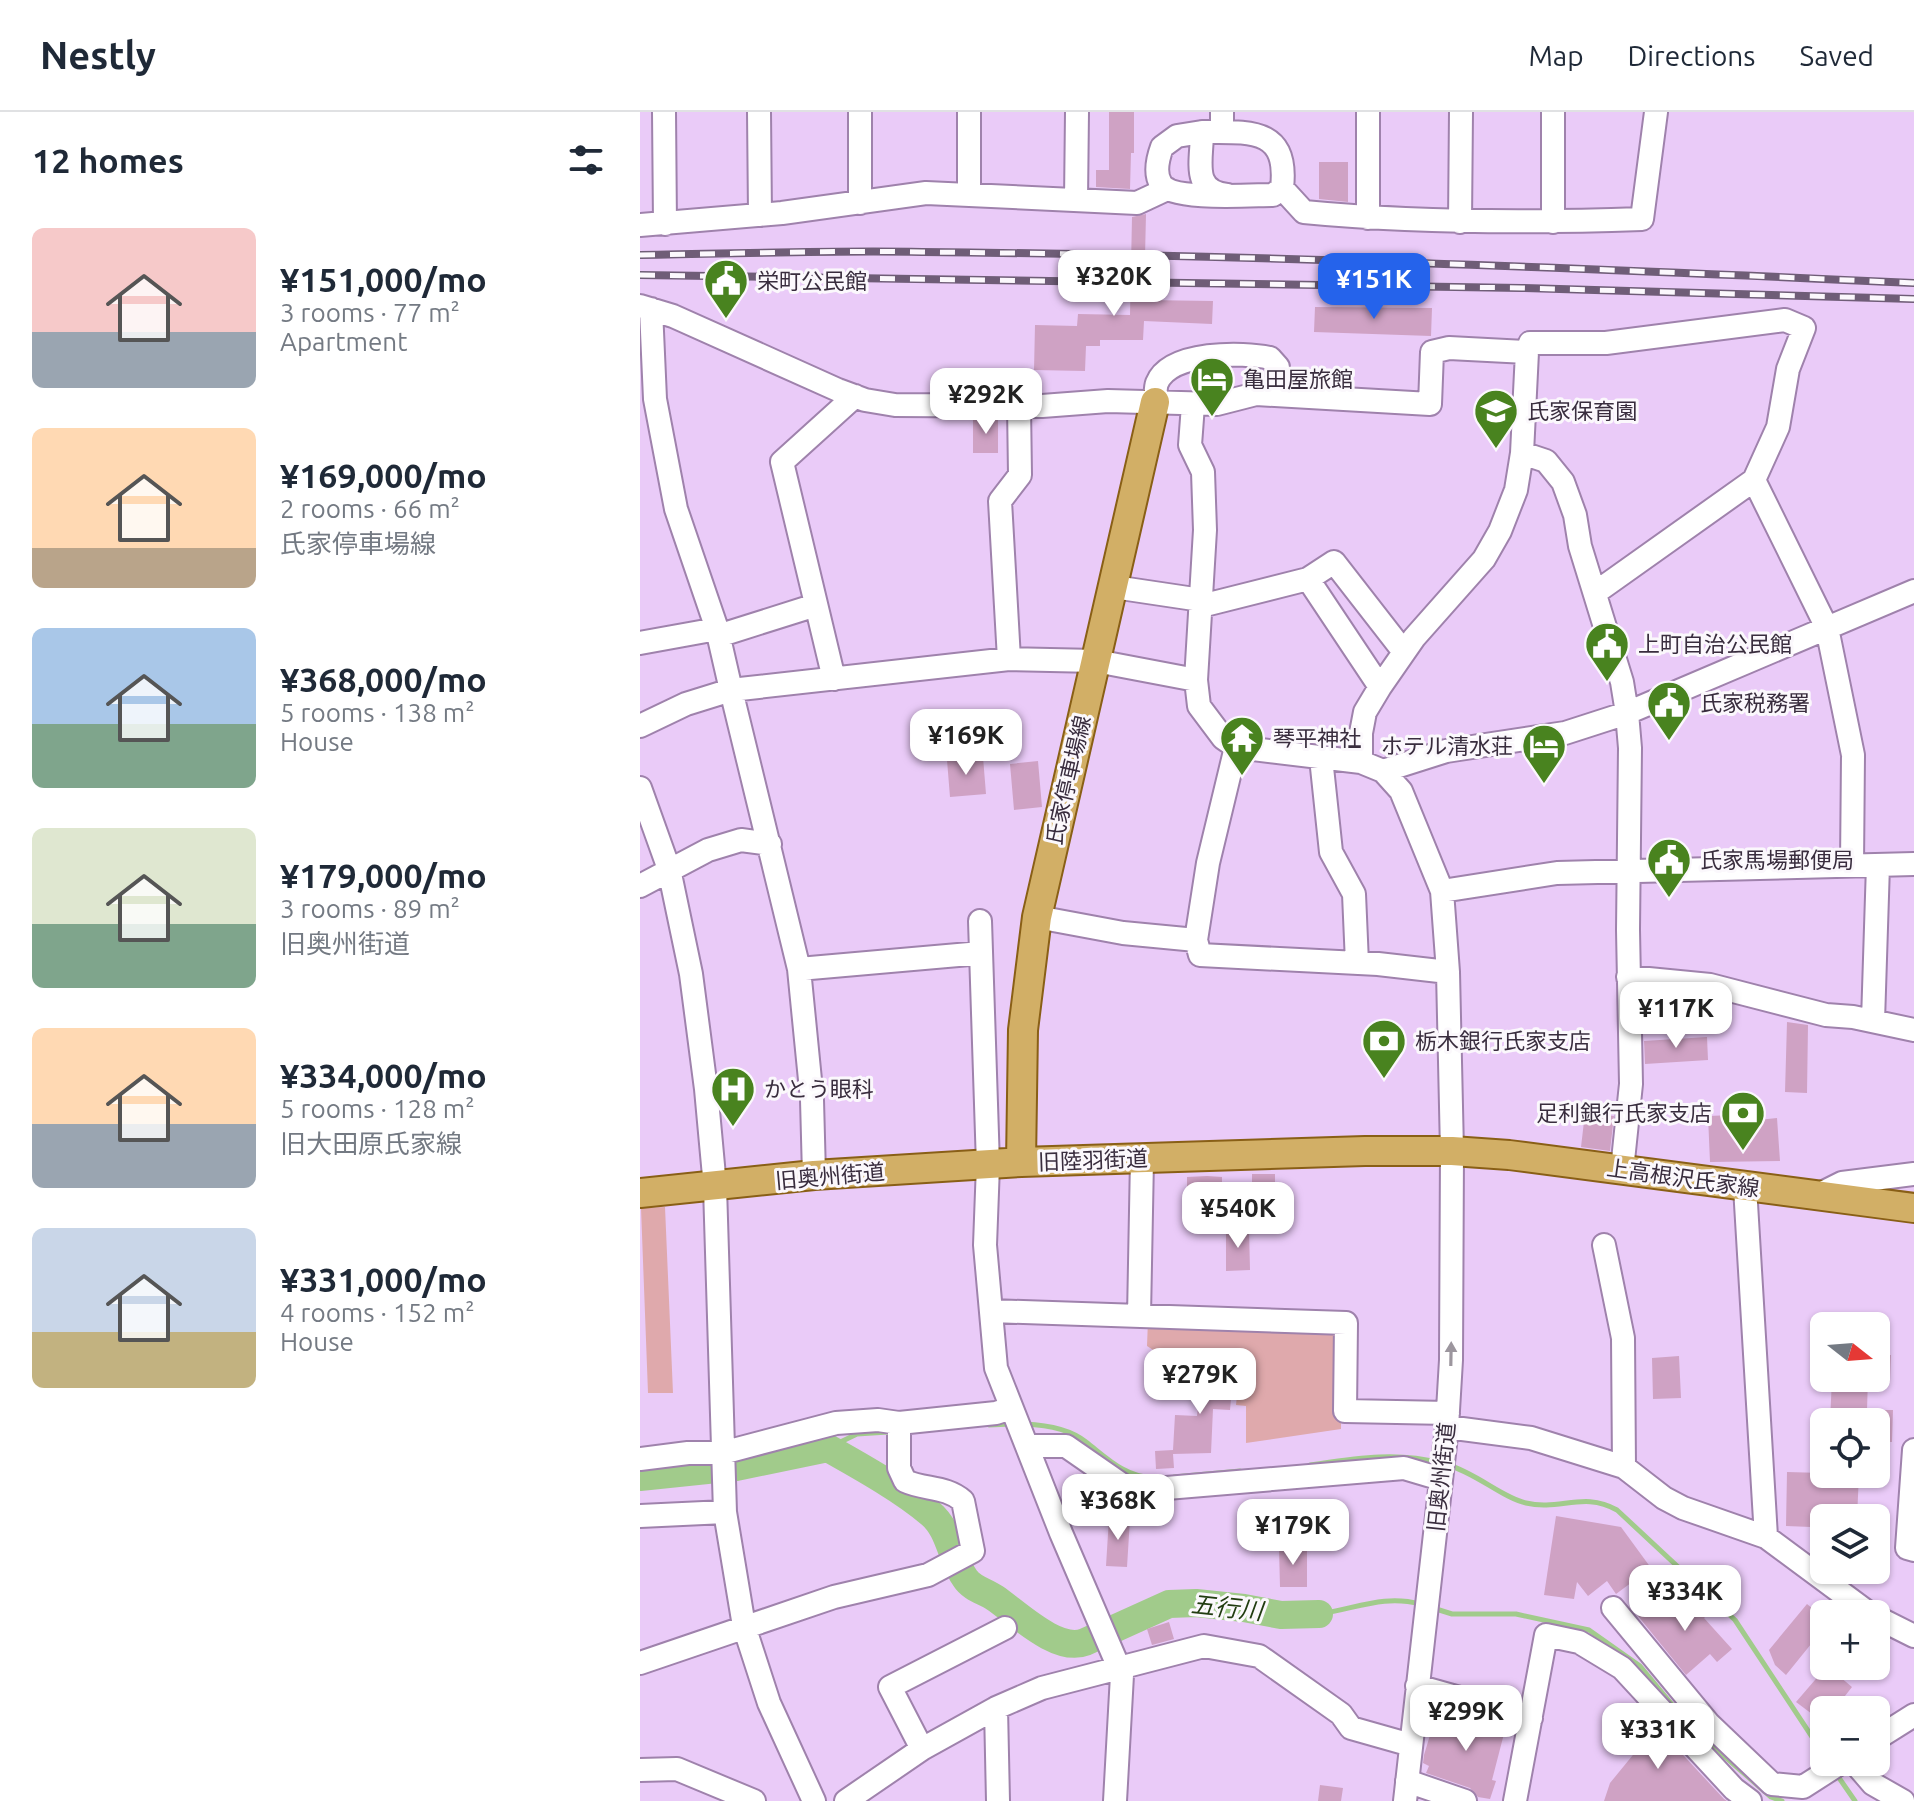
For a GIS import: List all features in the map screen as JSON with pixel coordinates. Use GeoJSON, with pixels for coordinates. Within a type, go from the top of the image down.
{"type":"FeatureCollection","features":[{"type":"Feature","properties":{"kind":"main road","name":"氏家停車場線"},"geometry":{"type":"LineString","coordinates":[[1021,1162],[1023,1030],[1037,917],[1155,402]]}},
{"type":"Feature","properties":{"kind":"main road","name":"旧陸羽街道"},"geometry":{"type":"LineString","coordinates":[[1021,1162],[1349,1151],[1452,1151]]}},
{"type":"Feature","properties":{"kind":"main road","name":"上高根沢氏家線"},"geometry":{"type":"LineString","coordinates":[[1452,1151],[1509,1155],[1914,1208]]}},
{"type":"Feature","properties":{"kind":"main road","name":"旧奥州街道"},"geometry":{"type":"LineString","coordinates":[[640,1193],[814,1175],[1021,1162]]}},
{"type":"Feature","properties":{"kind":"street"},"geometry":{"type":"LineString","coordinates":[[664,112],[665,224]]}},
{"type":"Feature","properties":{"kind":"street"},"geometry":{"type":"LineString","coordinates":[[759,112],[760,215]]}},
{"type":"Feature","properties":{"kind":"street"},"geometry":{"type":"LineString","coordinates":[[860,112],[860,203]]}},
{"type":"Feature","properties":{"kind":"street"},"geometry":{"type":"LineString","coordinates":[[969,112],[969,195]]}},
{"type":"Feature","properties":{"kind":"street"},"geometry":{"type":"LineString","coordinates":[[1076,200],[1077,112]]}},
{"type":"Feature","properties":{"kind":"street"},"geometry":{"type":"LineString","coordinates":[[1368,112],[1368,218]]}},
{"type":"Feature","properties":{"kind":"street"},"geometry":{"type":"LineString","coordinates":[[1460,222],[1461,112]]}},
{"type":"Feature","properties":{"kind":"street"},"geometry":{"type":"LineString","coordinates":[[1553,112],[1553,222]]}},
{"type":"Feature","properties":{"kind":"street"},"geometry":{"type":"LineString","coordinates":[[1282,188],[1273,195],[1186,194],[1167,189],[1161,184],[1157,173],[1158,157],[1162,147],[1177,136],[1215,125],[1268,139],[1282,157],[1282,188],[1304,212],[1460,222],[1642,219],[1656,112]]}},
{"type":"Feature","properties":{"kind":"street"},"geometry":{"type":"LineString","coordinates":[[1215,125],[1201,176],[1204,185],[1213,193],[1227,195]]}},
{"type":"Feature","properties":{"kind":"street"},"geometry":{"type":"LineString","coordinates":[[640,225],[760,215],[926,193],[1137,203],[1167,189]]}},
{"type":"Feature","properties":{"kind":"street"},"geometry":{"type":"LineString","coordinates":[[814,1175],[812,1100],[799,969],[718,632],[676,509],[655,399],[645,307],[673,316],[855,396],[895,405],[1019,406],[1108,401],[1193,405],[1224,404],[1249,395],[1430,404],[1432,352],[1449,348],[1527,352]]}},
{"type":"Feature","properties":{"kind":"street"},"geometry":{"type":"LineString","coordinates":[[1361,762],[1365,712],[1380,687],[1404,652],[1484,559],[1500,531],[1516,490],[1522,453],[1530,343],[1606,343],[1785,320],[1804,328],[1788,369],[1778,427],[1754,480],[1595,593]]}},
{"type":"Feature","properties":{"kind":"street"},"geometry":{"type":"LineString","coordinates":[[1155,402],[1157,383],[1165,372],[1194,359],[1211,356],[1270,358],[1278,367],[1276,395]]}},
{"type":"Feature","properties":{"kind":"street"},"geometry":{"type":"LineString","coordinates":[[834,679],[782,462],[855,396]]}},
{"type":"Feature","properties":{"kind":"street"},"geometry":{"type":"LineString","coordinates":[[1193,405],[1190,445],[1203,472],[1205,530],[1196,680],[1199,706],[1223,738],[1236,747],[1361,762],[1383,771],[1446,751],[1565,733],[1627,713],[1914,591]]}},
{"type":"Feature","properties":{"kind":"street"},"geometry":{"type":"LineString","coordinates":[[1009,659],[1000,501],[1020,475],[1019,406]]}},
{"type":"Feature","properties":{"kind":"street"},"geometry":{"type":"LineString","coordinates":[[1522,453],[1546,461],[1563,482],[1622,682],[1627,713],[1630,748],[1628,977],[1631,1084],[1622,1170]]}},
{"type":"Feature","properties":{"kind":"street"},"geometry":{"type":"LineString","coordinates":[[1754,480],[1827,628],[1853,755],[1852,865]]}},
{"type":"Feature","properties":{"kind":"street"},"geometry":{"type":"LineString","coordinates":[[1114,587],[1201,603],[1308,579],[1334,562],[1404,652]]}},
{"type":"Feature","properties":{"kind":"street"},"geometry":{"type":"LineString","coordinates":[[1308,579],[1380,687]]}},
{"type":"Feature","properties":{"kind":"street"},"geometry":{"type":"LineString","coordinates":[[640,643],[718,632],[816,605]]}},
{"type":"Feature","properties":{"kind":"street"},"geometry":{"type":"LineString","coordinates":[[640,726],[686,704],[731,690],[1009,659],[1096,661],[1196,680]]}},
{"type":"Feature","properties":{"kind":"street"},"geometry":{"type":"LineString","coordinates":[[1236,747],[1208,863],[1196,940],[1200,955],[1357,963],[1448,972]]}},
{"type":"Feature","properties":{"kind":"street"},"geometry":{"type":"LineString","coordinates":[[1321,758],[1331,852],[1354,894],[1357,963]]}},
{"type":"Feature","properties":{"kind":"street","name":"旧奥州街道"},"geometry":{"type":"LineString","coordinates":[[1383,771],[1401,791],[1442,891],[1448,972],[1452,1151],[1448,1420],[1406,1791]]}},
{"type":"Feature","properties":{"kind":"street"},"geometry":{"type":"LineString","coordinates":[[640,788],[669,869],[691,974],[706,1089],[715,1187],[725,1512],[744,1626],[769,1703],[814,1801]]}},
{"type":"Feature","properties":{"kind":"street"},"geometry":{"type":"LineString","coordinates":[[640,886],[708,850],[741,840],[770,844]]}},
{"type":"Feature","properties":{"kind":"street"},"geometry":{"type":"LineString","coordinates":[[1442,891],[1557,873],[1914,864]]}},
{"type":"Feature","properties":{"kind":"street"},"geometry":{"type":"LineString","coordinates":[[1873,1021],[1878,865]]}},
{"type":"Feature","properties":{"kind":"street"},"geometry":{"type":"LineString","coordinates":[[1037,917],[1123,933],[1196,940]]}},
{"type":"Feature","properties":{"kind":"street"},"geometry":{"type":"LineString","coordinates":[[980,921],[988,1165],[985,1245],[996,1368],[1122,1675],[1115,1801]]}},
{"type":"Feature","properties":{"kind":"street"},"geometry":{"type":"LineString","coordinates":[[799,969],[981,953]]}},
{"type":"Feature","properties":{"kind":"street"},"geometry":{"type":"LineString","coordinates":[[1628,977],[1710,985],[1826,1015],[1914,1030]]}},
{"type":"Feature","properties":{"kind":"street"},"geometry":{"type":"LineString","coordinates":[[1139,1316],[1142,1159]]}},
{"type":"Feature","properties":{"kind":"street"},"geometry":{"type":"LineString","coordinates":[[1816,1196],[1842,1183],[1914,1174]]}},
{"type":"Feature","properties":{"kind":"street"},"geometry":{"type":"LineString","coordinates":[[1745,1187],[1766,1537]]}},
{"type":"Feature","properties":{"kind":"street"},"geometry":{"type":"LineString","coordinates":[[1604,1245],[1623,1338],[1624,1467]]}},
{"type":"Feature","properties":{"kind":"street"},"geometry":{"type":"LineString","coordinates":[[991,1311],[1346,1323],[1345,1411],[1448,1420],[1531,1438],[1624,1467],[1664,1498],[1683,1508],[1766,1537],[1851,1600]]}},
{"type":"Feature","properties":{"kind":"street"},"geometry":{"type":"LineString","coordinates":[[640,1459],[688,1453],[722,1465],[836,1423],[878,1420],[899,1431],[996,1413],[1066,1446],[1131,1491],[1404,1468],[1441,1479]]}},
{"type":"Feature","properties":{"kind":"street"},"geometry":{"type":"LineString","coordinates":[[640,1663],[834,1597],[928,1575],[973,1551],[963,1501],[945,1490],[919,1487],[905,1481],[899,1468],[899,1431]]}},
{"type":"Feature","properties":{"kind":"street"},"geometry":{"type":"LineString","coordinates":[[1914,1451],[1907,1548],[1914,1550]]}},
{"type":"Feature","properties":{"kind":"street"},"geometry":{"type":"LineString","coordinates":[[640,1516],[725,1512]]}},
{"type":"Feature","properties":{"kind":"street"},"geometry":{"type":"LineString","coordinates":[[1613,1608],[1709,1724],[1772,1784],[1803,1787],[1820,1776]]}},
{"type":"Feature","properties":{"kind":"street"},"geometry":{"type":"LineString","coordinates":[[1890,1624],[1914,1636]]}},
{"type":"Feature","properties":{"kind":"street"},"geometry":{"type":"LineString","coordinates":[[922,1749],[890,1687],[1005,1628]]}},
{"type":"Feature","properties":{"kind":"street"},"geometry":{"type":"LineString","coordinates":[[1515,1801],[1546,1635],[1579,1642],[1622,1668],[1704,1758],[1750,1801]]}},
{"type":"Feature","properties":{"kind":"street"},"geometry":{"type":"LineString","coordinates":[[846,1801],[922,1749],[996,1708],[1042,1688],[1204,1646],[1259,1656],[1341,1714],[1351,1728],[1411,1745]]}},
{"type":"Feature","properties":{"kind":"street"},"geometry":{"type":"LineString","coordinates":[[1417,1686],[1531,1718]]}},
{"type":"Feature","properties":{"kind":"street"},"geometry":{"type":"LineString","coordinates":[[996,1708],[998,1801]]}},
{"type":"Feature","properties":{"kind":"street"},"geometry":{"type":"LineString","coordinates":[[1890,1730],[1914,1715]]}},
{"type":"Feature","properties":{"kind":"street"},"geometry":{"type":"LineString","coordinates":[[640,1770],[677,1769],[707,1793],[754,1801]]}},
{"type":"Feature","properties":{"kind":"street"},"geometry":{"type":"LineString","coordinates":[[1866,1776],[1873,1784],[1903,1801]]}},
{"type":"Feature","properties":{"kind":"street"},"geometry":{"type":"LineString","coordinates":[[1406,1791],[1465,1801]]}},
{"type":"Feature","properties":{"kind":"shaded area"},"geometry":{"type":"Polygon","coordinates":[[[665,1207],[673,1393],[648,1393],[641,1208],[665,1207]]]}},
{"type":"Feature","properties":{"kind":"shaded area"},"geometry":{"type":"Polygon","coordinates":[[[1148,1320],[1342,1326],[1341,1429],[1246,1443],[1246,1406],[1236,1405],[1240,1365],[1170,1361],[1147,1346],[1148,1320]]]}},
{"type":"Feature","properties":{"kind":"building"},"geometry":{"type":"Polygon","coordinates":[[[1109,112],[1134,112],[1130,189],[1096,187],[1096,170],[1109,170],[1109,112]]]}},
{"type":"Feature","properties":{"kind":"building"},"geometry":{"type":"Polygon","coordinates":[[[1319,162],[1348,162],[1348,202],[1319,199],[1319,162]]]}},
{"type":"Feature","properties":{"kind":"building"},"geometry":{"type":"Polygon","coordinates":[[[1146,214],[1144,300],[1213,301],[1212,324],[1144,321],[1143,340],[1100,340],[1100,346],[1086,346],[1085,371],[1034,370],[1035,325],[1077,326],[1078,314],[1130,315],[1132,217],[1146,214]]]}},
{"type":"Feature","properties":{"kind":"building"},"geometry":{"type":"Polygon","coordinates":[[[1315,307],[1432,308],[1431,336],[1314,332],[1315,307]]]}},
{"type":"Feature","properties":{"kind":"building"},"geometry":{"type":"Polygon","coordinates":[[[973,420],[998,420],[998,453],[973,453],[973,420]]]}},
{"type":"Feature","properties":{"kind":"building"},"geometry":{"type":"Polygon","coordinates":[[[983,757],[986,794],[950,797],[947,760],[983,757]]]}},
{"type":"Feature","properties":{"kind":"building"},"geometry":{"type":"Polygon","coordinates":[[[1038,761],[1042,807],[1014,810],[1010,764],[1038,761]]]}},
{"type":"Feature","properties":{"kind":"building"},"geometry":{"type":"Polygon","coordinates":[[[1787,1022],[1808,1025],[1807,1093],[1785,1092],[1787,1022]]]}},
{"type":"Feature","properties":{"kind":"building"},"geometry":{"type":"Polygon","coordinates":[[[1707,1037],[1708,1060],[1645,1064],[1644,1041],[1707,1037]]]}},
{"type":"Feature","properties":{"kind":"building"},"geometry":{"type":"Polygon","coordinates":[[[1585,1113],[1614,1116],[1610,1151],[1581,1147],[1585,1113]]]}},
{"type":"Feature","properties":{"kind":"building"},"geometry":{"type":"Polygon","coordinates":[[[1758,1114],[1758,1120],[1777,1118],[1780,1161],[1710,1162],[1708,1116],[1758,1114]]]}},
{"type":"Feature","properties":{"kind":"building"},"geometry":{"type":"Polygon","coordinates":[[[1252,1174],[1275,1174],[1275,1208],[1252,1208],[1252,1174]]]}},
{"type":"Feature","properties":{"kind":"building"},"geometry":{"type":"Polygon","coordinates":[[[1187,1177],[1222,1177],[1222,1217],[1187,1217],[1187,1177]]]}},
{"type":"Feature","properties":{"kind":"building"},"geometry":{"type":"Polygon","coordinates":[[[1226,1229],[1249,1229],[1250,1270],[1226,1271],[1226,1229]]]}},
{"type":"Feature","properties":{"kind":"building"},"geometry":{"type":"Polygon","coordinates":[[[1679,1356],[1681,1398],[1653,1399],[1652,1358],[1679,1356]]]}},
{"type":"Feature","properties":{"kind":"building"},"geometry":{"type":"Polygon","coordinates":[[[1202,1365],[1234,1368],[1230,1410],[1213,1409],[1211,1453],[1173,1454],[1174,1468],[1156,1469],[1155,1451],[1173,1450],[1175,1415],[1197,1416],[1202,1365]]]}},
{"type":"Feature","properties":{"kind":"building"},"geometry":{"type":"Polygon","coordinates":[[[1831,1392],[1868,1392],[1867,1408],[1831,1408],[1831,1392]]]}},
{"type":"Feature","properties":{"kind":"building"},"geometry":{"type":"Polygon","coordinates":[[[1890,1410],[1893,1410],[1890,1442],[1890,1410]]]}},
{"type":"Feature","properties":{"kind":"building"},"geometry":{"type":"Polygon","coordinates":[[[1787,1472],[1810,1473],[1810,1488],[1858,1488],[1858,1504],[1810,1504],[1810,1527],[1786,1526],[1787,1472]]]}},
{"type":"Feature","properties":{"kind":"building"},"geometry":{"type":"Polygon","coordinates":[[[1556,1516],[1621,1527],[1651,1568],[1616,1594],[1607,1581],[1588,1596],[1577,1582],[1574,1599],[1544,1595],[1556,1516]]]}},
{"type":"Feature","properties":{"kind":"building"},"geometry":{"type":"Polygon","coordinates":[[[1109,1518],[1130,1519],[1127,1567],[1106,1566],[1109,1518]]]}},
{"type":"Feature","properties":{"kind":"building"},"geometry":{"type":"Polygon","coordinates":[[[1279,1548],[1307,1548],[1307,1587],[1280,1587],[1279,1548]]]}},
{"type":"Feature","properties":{"kind":"building"},"geometry":{"type":"Polygon","coordinates":[[[1682,1593],[1690,1602],[1694,1599],[1708,1614],[1704,1618],[1732,1649],[1717,1662],[1710,1654],[1686,1675],[1638,1616],[1654,1602],[1662,1611],[1682,1593]]]}},
{"type":"Feature","properties":{"kind":"building"},"geometry":{"type":"Polygon","coordinates":[[[1807,1604],[1810,1606],[1810,1645],[1786,1675],[1775,1665],[1769,1650],[1807,1604]]]}},
{"type":"Feature","properties":{"kind":"building"},"geometry":{"type":"Polygon","coordinates":[[[1169,1622],[1174,1639],[1152,1645],[1147,1629],[1169,1622]]]}},
{"type":"Feature","properties":{"kind":"building"},"geometry":{"type":"Polygon","coordinates":[[[1815,1680],[1844,1680],[1852,1687],[1845,1696],[1810,1696],[1810,1712],[1796,1702],[1815,1680]]]}},
{"type":"Feature","properties":{"kind":"building"},"geometry":{"type":"Polygon","coordinates":[[[1456,1711],[1506,1726],[1490,1799],[1478,1797],[1470,1788],[1426,1773],[1429,1766],[1423,1763],[1424,1755],[1434,1722],[1451,1727],[1456,1711]]]}},
{"type":"Feature","properties":{"kind":"building"},"geometry":{"type":"Polygon","coordinates":[[[1644,1713],[1727,1801],[1604,1801],[1610,1783],[1637,1750],[1621,1736],[1644,1713]]]}},
{"type":"Feature","properties":{"kind":"building"},"geometry":{"type":"Polygon","coordinates":[[[1320,1785],[1343,1788],[1341,1801],[1318,1801],[1320,1785]]]}},
{"type":"Feature","properties":{"kind":"waterway"},"geometry":{"type":"LineString","coordinates":[[989,1425],[1011,1424]]}},
{"type":"Feature","properties":{"kind":"waterway"},"geometry":{"type":"LineString","coordinates":[[1025,1424],[1073,1434],[1125,1470],[1153,1478]]}},
{"type":"Feature","properties":{"kind":"waterway"},"geometry":{"type":"LineString","coordinates":[[828,1448],[857,1434],[888,1432]]}},
{"type":"Feature","properties":{"kind":"waterway","name":"五行川"},"geometry":{"type":"LineString","coordinates":[[640,1477],[736,1467],[828,1448],[895,1487],[931,1514],[942,1528],[968,1582],[1038,1630],[1062,1642],[1085,1642],[1169,1604],[1196,1603],[1281,1615],[1319,1614]]}},
{"type":"Feature","properties":{"kind":"waterway"},"geometry":{"type":"LineString","coordinates":[[1310,1465],[1391,1457],[1439,1463]]}},
{"type":"Feature","properties":{"kind":"waterway"},"geometry":{"type":"LineString","coordinates":[[1448,1465],[1526,1503],[1594,1502],[1617,1510],[1735,1620],[1810,1734]]}},
{"type":"Feature","properties":{"kind":"waterway"},"geometry":{"type":"LineString","coordinates":[[1174,1477],[1240,1471]]}},
{"type":"Feature","properties":{"kind":"waterway","name":"五行川"},"geometry":{"type":"LineString","coordinates":[[1319,1614],[1382,1601],[1420,1604]]}},
{"type":"Feature","properties":{"kind":"waterway","name":"五行川"},"geometry":{"type":"LineString","coordinates":[[1433,1608],[1452,1614],[1516,1614],[1589,1630],[1640,1666],[1679,1713]]}},
{"type":"Feature","properties":{"kind":"waterway","name":"五行川"},"geometry":{"type":"LineString","coordinates":[[1691,1727],[1771,1797],[1782,1801]]}},
{"type":"Feature","properties":{"kind":"waterway"},"geometry":{"type":"LineString","coordinates":[[1838,1776],[1855,1801]]}},
{"type":"Feature","properties":{"kind":"railway"},"geometry":{"type":"LineString","coordinates":[[640,255],[887,252],[1170,256],[1542,267],[1914,283]]}},
{"type":"Feature","properties":{"kind":"railway"},"geometry":{"type":"LineString","coordinates":[[640,275],[1522,288],[1914,299]]}},
{"type":"Feature","properties":{"kind":"place","name":"栄町公民館"},"geometry":{"type":"Point","coordinates":[726,320]}},
{"type":"Feature","properties":{"kind":"place","name":"亀田屋旅館"},"geometry":{"type":"Point","coordinates":[1212,418]}},
{"type":"Feature","properties":{"kind":"place","name":"氏家保育園"},"geometry":{"type":"Point","coordinates":[1496,450]}},
{"type":"Feature","properties":{"kind":"place","name":"上町自治公民館"},"geometry":{"type":"Point","coordinates":[1607,683]}},
{"type":"Feature","properties":{"kind":"place","name":"氏家税務署"},"geometry":{"type":"Point","coordinates":[1669,742]}},
{"type":"Feature","properties":{"kind":"place","name":"琴平神社"},"geometry":{"type":"Point","coordinates":[1242,777]}},
{"type":"Feature","properties":{"kind":"place","name":"ホテル清水荘"},"geometry":{"type":"Point","coordinates":[1544,785]}},
{"type":"Feature","properties":{"kind":"place","name":"氏家馬場郵便局"},"geometry":{"type":"Point","coordinates":[1669,899]}},
{"type":"Feature","properties":{"kind":"place","name":"栃木銀行氏家支店"},"geometry":{"type":"Point","coordinates":[1384,1080]}},
{"type":"Feature","properties":{"kind":"place","name":"かとう眼科"},"geometry":{"type":"Point","coordinates":[733,1128]}},
{"type":"Feature","properties":{"kind":"place","name":"足利銀行氏家支店"},"geometry":{"type":"Point","coordinates":[1743,1152]}}]}
